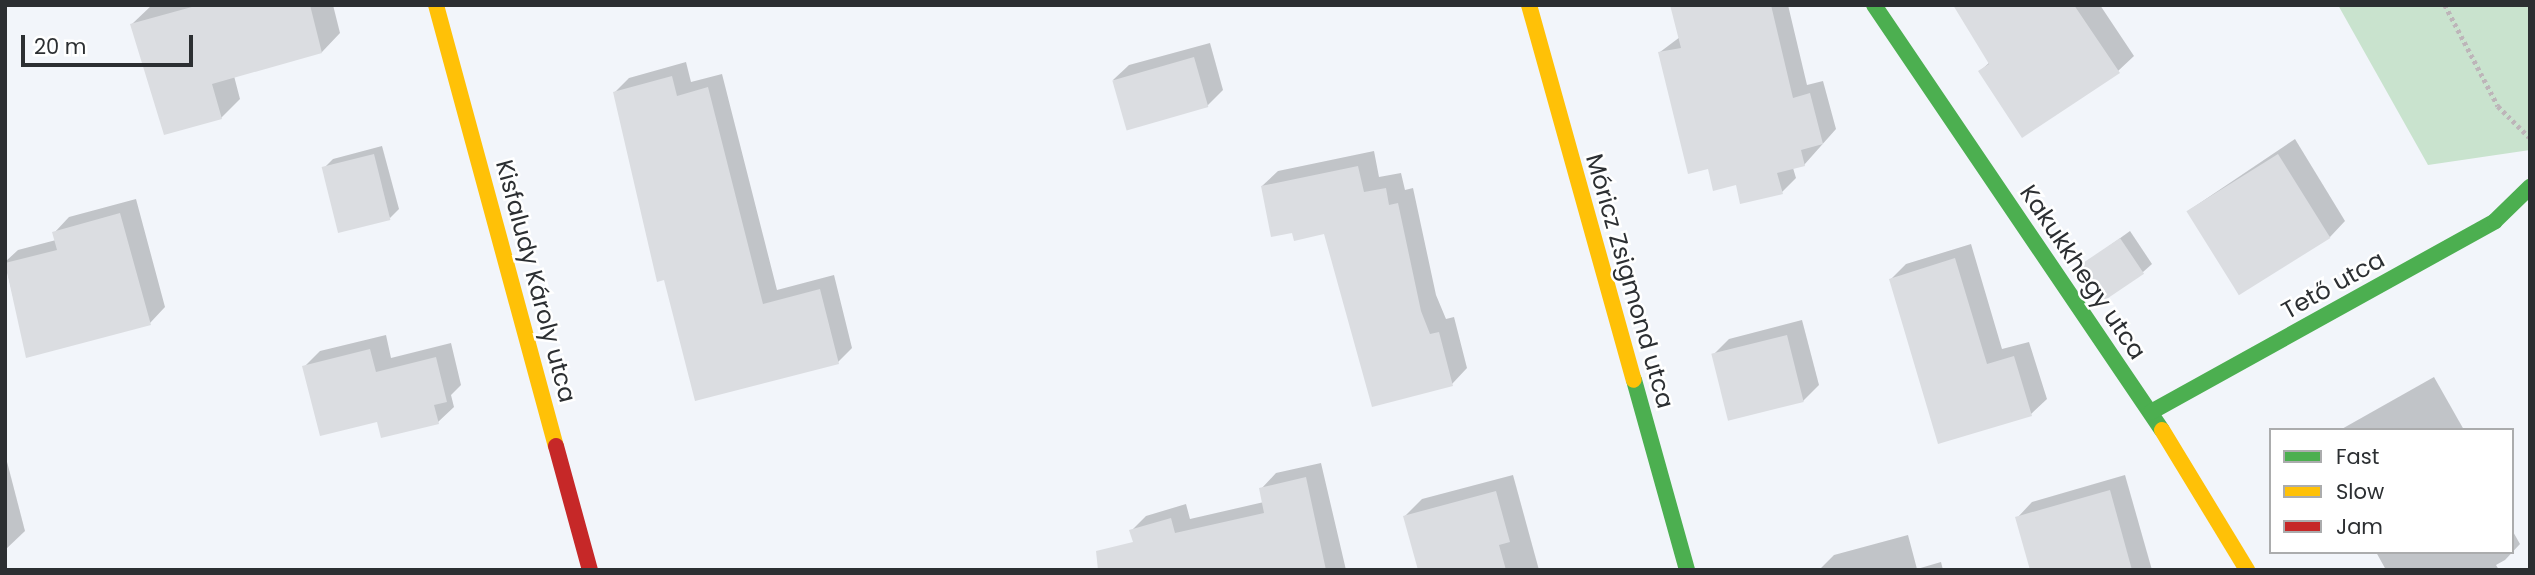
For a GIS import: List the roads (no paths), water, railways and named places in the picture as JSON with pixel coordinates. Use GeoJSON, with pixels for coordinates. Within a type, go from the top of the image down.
{"type":"FeatureCollection","features":[{"type":"Feature","properties":{"kind":"street","name":"Kisfaludy Károly utca"},"geometry":{"type":"LineString","coordinates":[[436,5],[590,570]]}},
{"type":"Feature","properties":{"kind":"street","name":"Móricz Zsigmond utca"},"geometry":{"type":"LineString","coordinates":[[1529,5],[1687,570]]}},
{"type":"Feature","properties":{"kind":"street","name":"Kakukkhegy utca"},"geometry":{"type":"LineString","coordinates":[[1874,5],[2151,412],[2247,570]]}},
{"type":"Feature","properties":{"kind":"street","name":"Tető utca"},"geometry":{"type":"LineString","coordinates":[[2151,412],[2495,221],[2530,187]]}}]}
